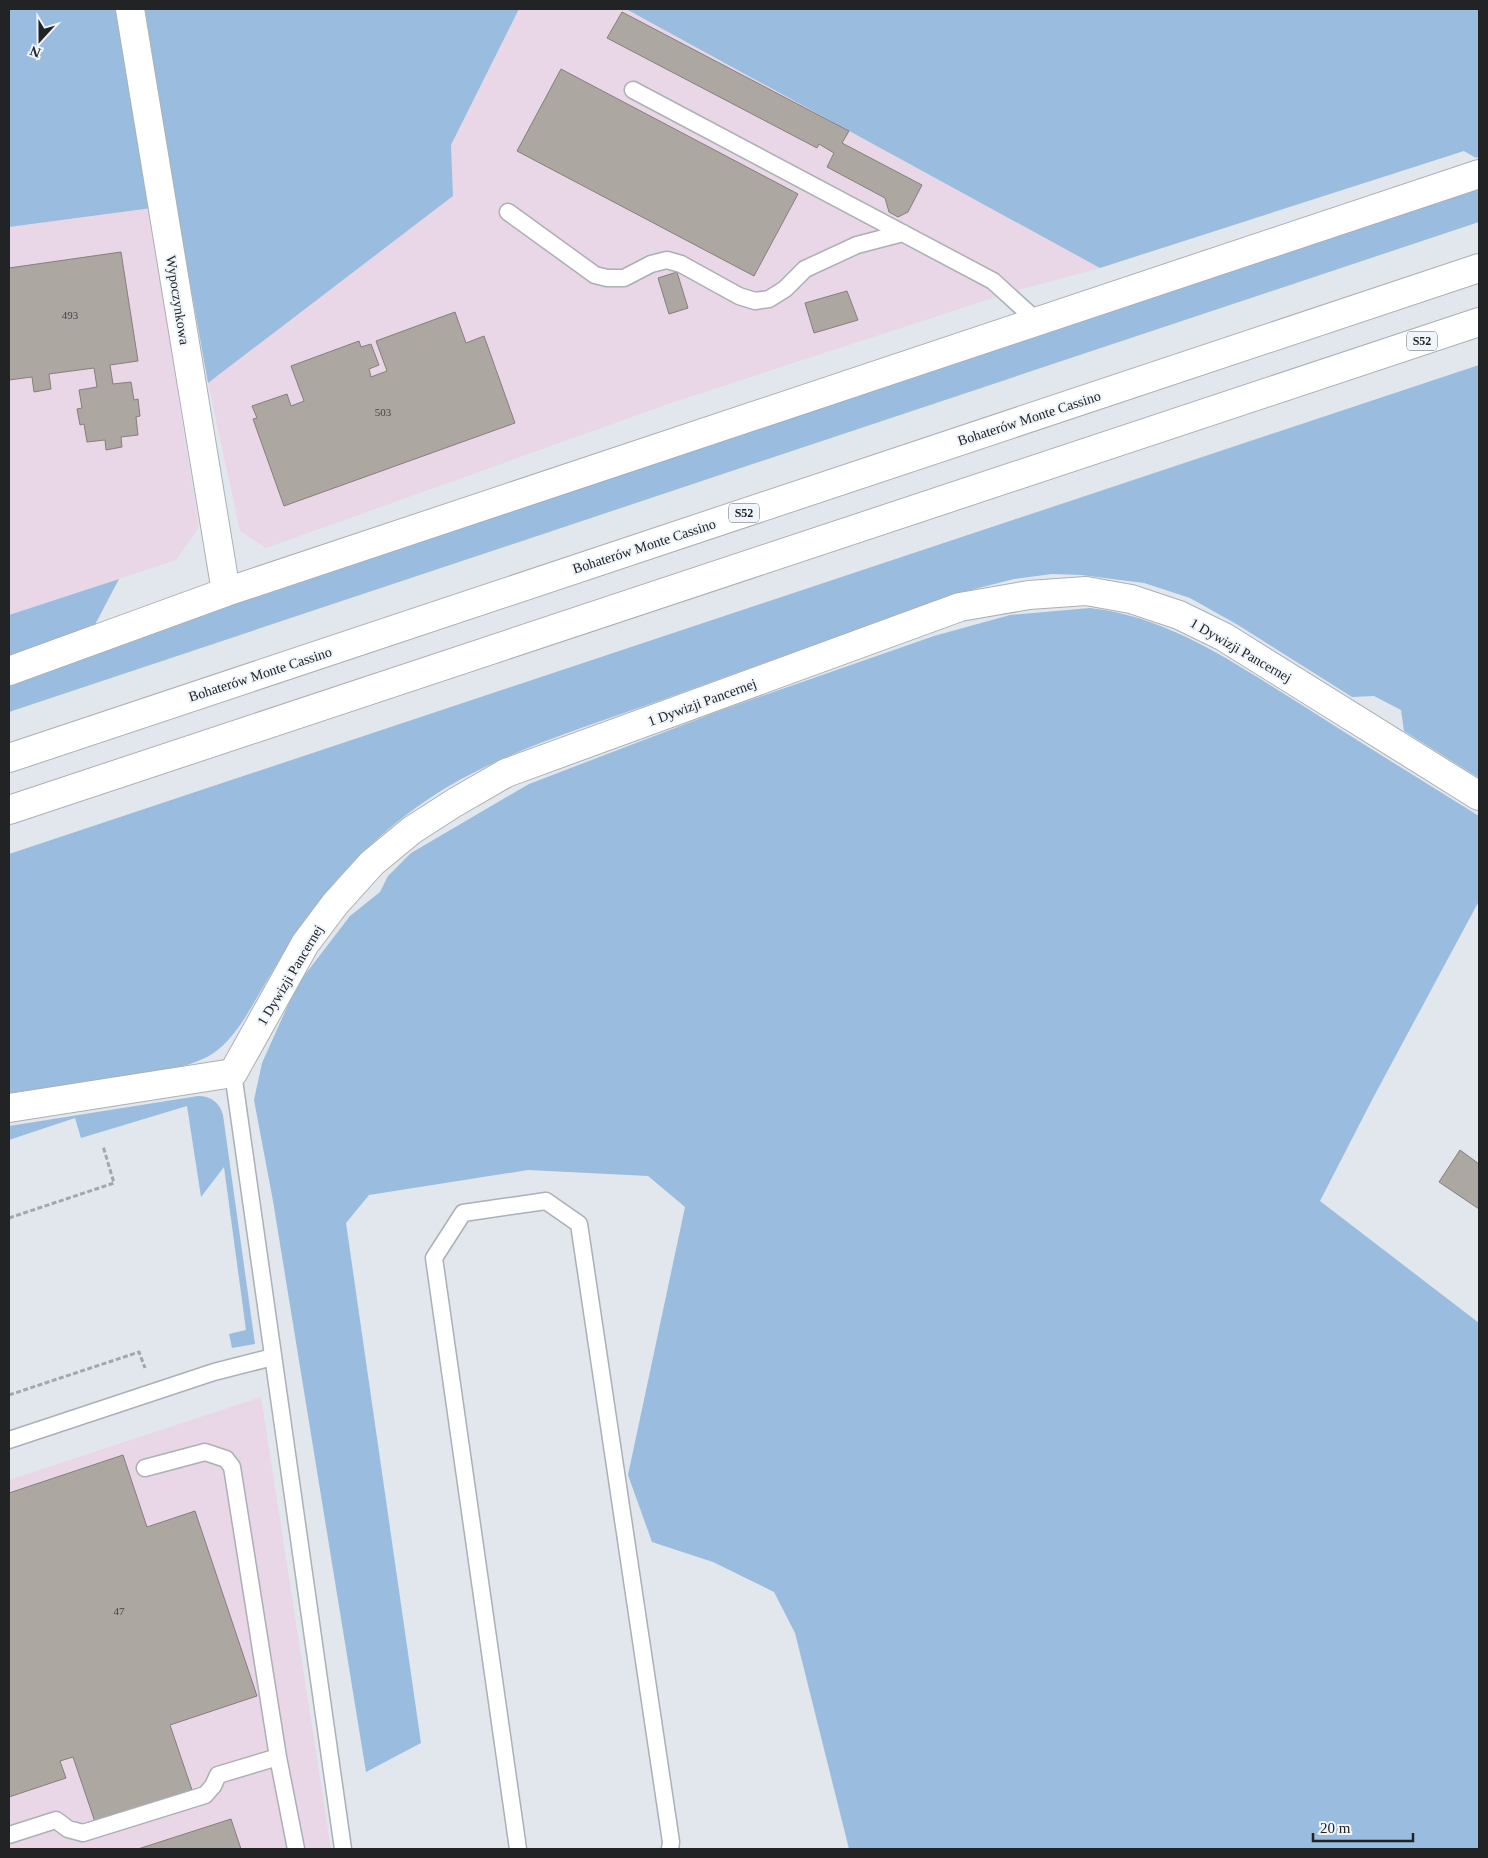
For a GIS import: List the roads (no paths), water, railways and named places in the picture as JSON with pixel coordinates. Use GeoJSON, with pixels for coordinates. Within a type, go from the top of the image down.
{"type":"FeatureCollection","features":[{"type":"Feature","properties":{"kind":"main road","name":"Wypoczynkowa"},"geometry":{"type":"LineString","coordinates":[[130,9],[226,592]]}},
{"type":"Feature","properties":{"kind":"main road"},"geometry":{"type":"LineString","coordinates":[[9,671],[226,592],[1479,174]]}},
{"type":"Feature","properties":{"kind":"main road","name":"Bohaterów Monte Cassino"},"geometry":{"type":"LineString","coordinates":[[9,758],[1479,268]]}},
{"type":"Feature","properties":{"kind":"main road","name":"S52"},"geometry":{"type":"LineString","coordinates":[[9,810],[1479,322]]}},
{"type":"Feature","properties":{"kind":"main road","name":"1 Dywizji Pancernej"},"geometry":{"type":"LineString","coordinates":[[233,1073],[305,944],[335,904],[372,863],[412,830],[454,803],[506,773],[960,607],[1029,595],[1086,591],[1131,599],[1179,615],[1224,637],[1479,796]]}},
{"type":"Feature","properties":{"kind":"main road"},"geometry":{"type":"LineString","coordinates":[[9,1108],[233,1073]]}},
{"type":"Feature","properties":{"kind":"lane"},"geometry":{"type":"LineString","coordinates":[[633,90],[993,281],[1038,322]]}},
{"type":"Feature","properties":{"kind":"lane"},"geometry":{"type":"LineString","coordinates":[[508,212],[594,275],[607,278],[624,278],[651,264],[667,260],[681,264],[739,296],[755,301],[769,299],[785,289],[804,269],[858,244],[903,233]]}},
{"type":"Feature","properties":{"kind":"lane"},"geometry":{"type":"LineString","coordinates":[[233,1073],[344,1849]]}},
{"type":"Feature","properties":{"kind":"lane"},"geometry":{"type":"LineString","coordinates":[[518,1849],[434,1258],[463,1213],[546,1201],[579,1224],[670,1832],[670,1849]]}},
{"type":"Feature","properties":{"kind":"lane"},"geometry":{"type":"LineString","coordinates":[[9,1440],[206,1375],[273,1357]]}},
{"type":"Feature","properties":{"kind":"lane"},"geometry":{"type":"LineString","coordinates":[[145,1468],[205,1452],[226,1459],[232,1467],[278,1757],[296,1849]]}},
{"type":"Feature","properties":{"kind":"lane"},"geometry":{"type":"LineString","coordinates":[[9,1835],[56,1820],[68,1829],[83,1834],[205,1795],[213,1786],[218,1774],[278,1757]]}}]}
